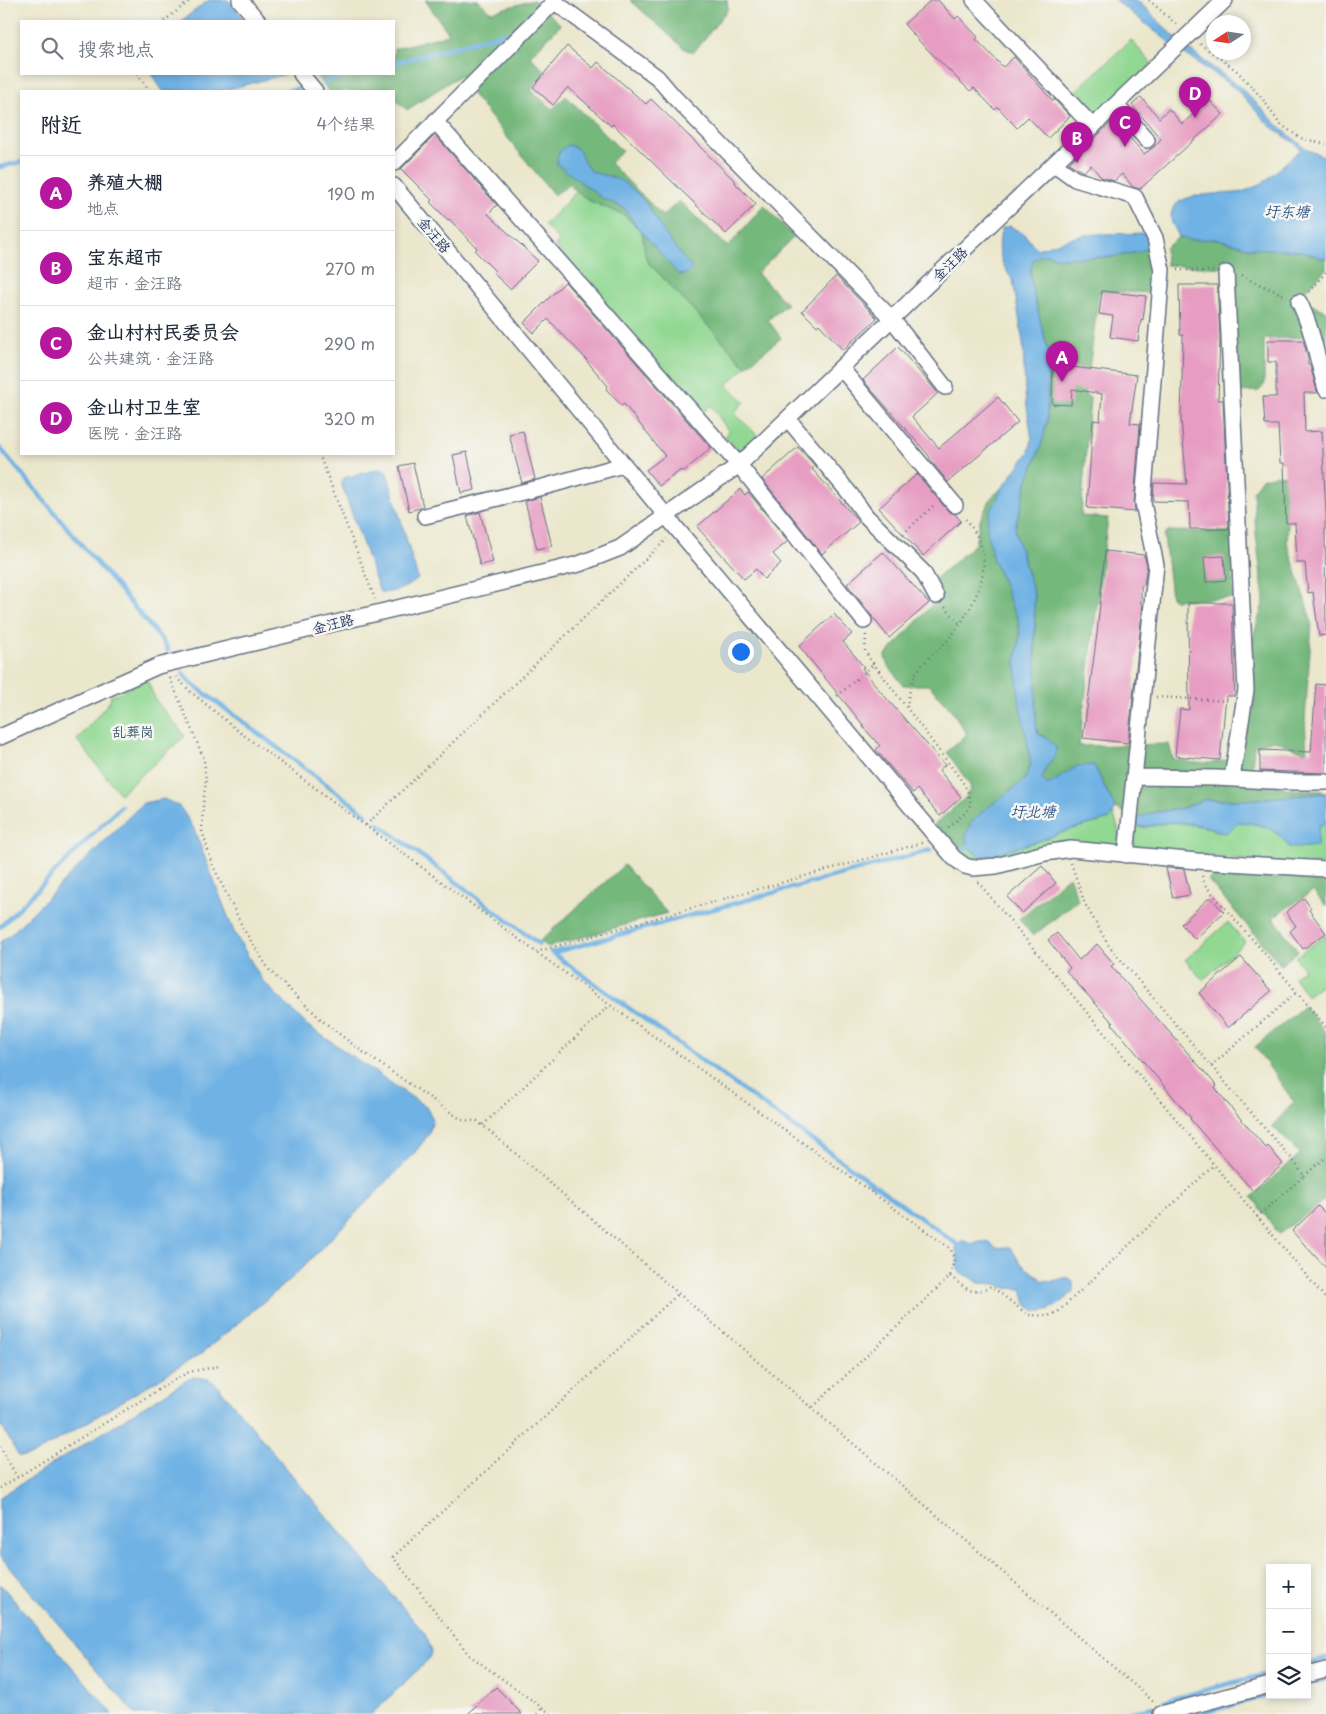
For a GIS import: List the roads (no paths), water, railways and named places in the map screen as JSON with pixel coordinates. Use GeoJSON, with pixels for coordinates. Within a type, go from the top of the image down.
{"type":"FeatureCollection","features":[{"type":"Feature","properties":{"kind":"street"},"geometry":{"type":"LineString","coordinates":[[240,0],[257,20]]}},
{"type":"Feature","properties":{"kind":"street"},"geometry":{"type":"LineString","coordinates":[[974,0],[1093,127]]}},
{"type":"Feature","properties":{"kind":"street","name":"金汪路"},"geometry":{"type":"LineString","coordinates":[[0,738],[164,665],[579,564],[620,548],[740,465],[1225,0]]}},
{"type":"Feature","properties":{"kind":"street"},"geometry":{"type":"LineString","coordinates":[[395,162],[554,1],[657,77],[681,104],[892,319],[945,387]]}},
{"type":"Feature","properties":{"kind":"street"},"geometry":{"type":"LineString","coordinates":[[302,75],[314,90]]}},
{"type":"Feature","properties":{"kind":"street"},"geometry":{"type":"LineString","coordinates":[[1116,105],[1147,140]]}},
{"type":"Feature","properties":{"kind":"street"},"geometry":{"type":"LineString","coordinates":[[435,121],[740,465],[864,621]]}},
{"type":"Feature","properties":{"kind":"street"},"geometry":{"type":"LineString","coordinates":[[1054,164],[1075,179],[1135,197],[1155,238],[1162,270],[1143,503],[1156,566],[1126,854]]}},
{"type":"Feature","properties":{"kind":"street","name":"金汪路"},"geometry":{"type":"LineString","coordinates":[[395,187],[666,516]]}},
{"type":"Feature","properties":{"kind":"street"},"geometry":{"type":"LineString","coordinates":[[1226,273],[1245,680],[1244,699],[1232,778]]}},
{"type":"Feature","properties":{"kind":"street"},"geometry":{"type":"LineString","coordinates":[[1300,302],[1307,317],[1326,389]]}},
{"type":"Feature","properties":{"kind":"street"},"geometry":{"type":"LineString","coordinates":[[841,368],[950,500]]}},
{"type":"Feature","properties":{"kind":"street"},"geometry":{"type":"LineString","coordinates":[[788,419],[866,516],[893,544],[911,558],[923,572],[936,596]]}},
{"type":"Feature","properties":{"kind":"street"},"geometry":{"type":"LineString","coordinates":[[425,516],[547,486],[624,464]]}},
{"type":"Feature","properties":{"kind":"street"},"geometry":{"type":"LineString","coordinates":[[666,516],[954,858],[965,866],[973,868],[996,866],[1045,853],[1071,849],[1197,862],[1326,869]]}},
{"type":"Feature","properties":{"kind":"street"},"geometry":{"type":"LineString","coordinates":[[1134,777],[1232,778],[1289,782],[1326,782]]}},
{"type":"Feature","properties":{"kind":"street"},"geometry":{"type":"LineString","coordinates":[[1311,1674],[1326,1670]]}},
{"type":"Feature","properties":{"kind":"street"},"geometry":{"type":"LineString","coordinates":[[1164,1713],[1266,1686]]}},
{"type":"Feature","properties":{"kind":"water"},"geometry":{"type":"Polygon","coordinates":[[[209,0],[228,0],[245,20],[182,20],[209,0]]]}},
{"type":"Feature","properties":{"kind":"water","name":"圩东塘"},"geometry":{"type":"Polygon","coordinates":[[[1115,0],[1137,0],[1184,46],[1241,88],[1283,130],[1308,150],[1326,157],[1326,258],[1302,251],[1252,248],[1218,239],[1190,240],[1179,237],[1172,223],[1172,212],[1177,204],[1185,199],[1197,196],[1242,192],[1257,186],[1268,179],[1301,150],[1296,144],[1270,126],[1236,89],[1179,50],[1115,0]]]}},
{"type":"Feature","properties":{"kind":"water"},"geometry":{"type":"Polygon","coordinates":[[[152,75],[283,75],[225,90],[162,90],[152,75]]]}},
{"type":"Feature","properties":{"kind":"water"},"geometry":{"type":"Polygon","coordinates":[[[568,145],[577,149],[586,166],[591,171],[624,183],[641,197],[668,238],[690,266],[691,269],[686,274],[679,275],[635,224],[624,208],[602,198],[557,164],[559,153],[568,145]]]}},
{"type":"Feature","properties":{"kind":"water","name":"圩北塘"},"geometry":{"type":"Polygon","coordinates":[[[1010,226],[1025,235],[1037,249],[1093,234],[1147,233],[1150,242],[1147,248],[1138,252],[1111,257],[1059,258],[1048,254],[1039,256],[1033,260],[1030,270],[1031,285],[1048,350],[1047,421],[1041,446],[1027,482],[1015,528],[1034,595],[1036,724],[1038,734],[1046,737],[1056,747],[1056,755],[1046,767],[1042,779],[1048,785],[1077,766],[1094,765],[1115,808],[1110,819],[989,856],[979,856],[968,847],[966,836],[970,824],[983,811],[1025,780],[1031,764],[1019,701],[1016,662],[1020,635],[1018,618],[1012,608],[993,560],[987,532],[988,516],[1003,487],[1029,452],[1032,440],[1025,394],[1023,342],[1013,280],[1002,262],[999,249],[1002,228],[1010,226]]]}},
{"type":"Feature","properties":{"kind":"water"},"geometry":{"type":"Polygon","coordinates":[[[380,469],[387,473],[418,579],[410,585],[390,592],[380,592],[341,483],[344,478],[380,469]]]}},
{"type":"Feature","properties":{"kind":"water"},"geometry":{"type":"Polygon","coordinates":[[[1326,793],[1326,824],[1319,825],[1317,846],[1289,847],[1279,835],[1267,828],[1239,822],[1226,833],[1208,827],[1177,822],[1145,827],[1135,826],[1138,818],[1152,813],[1183,808],[1203,800],[1246,800],[1326,793]]]}},
{"type":"Feature","properties":{"kind":"water"},"geometry":{"type":"Polygon","coordinates":[[[164,799],[180,807],[193,827],[234,932],[262,980],[308,1026],[426,1107],[433,1119],[429,1134],[413,1155],[293,1277],[202,1353],[33,1455],[19,1457],[0,1423],[0,942],[10,935],[143,803],[164,799]]]}},
{"type":"Feature","properties":{"kind":"water"},"geometry":{"type":"Polygon","coordinates":[[[963,1240],[971,1245],[984,1242],[990,1243],[996,1248],[1005,1247],[1012,1249],[1020,1263],[1042,1280],[1053,1281],[1068,1277],[1073,1282],[1073,1291],[1057,1306],[1043,1311],[1036,1311],[1025,1301],[1022,1289],[979,1283],[969,1276],[961,1274],[957,1267],[958,1256],[956,1248],[963,1240]]]}},
{"type":"Feature","properties":{"kind":"water"},"geometry":{"type":"Polygon","coordinates":[[[194,1377],[208,1379],[216,1384],[425,1634],[432,1651],[430,1658],[372,1714],[135,1714],[0,1556],[0,1497],[194,1377]]]}},
{"type":"Feature","properties":{"kind":"water"},"geometry":{"type":"Polygon","coordinates":[[[0,1584],[113,1714],[0,1714],[0,1584]]]}},
{"type":"Feature","properties":{"kind":"waterway"},"geometry":{"type":"LineString","coordinates":[[395,63],[505,33]]}},
{"type":"Feature","properties":{"kind":"waterway"},"geometry":{"type":"LineString","coordinates":[[324,82],[349,75]]}},
{"type":"Feature","properties":{"kind":"waterway"},"geometry":{"type":"LineString","coordinates":[[292,90],[297,89]]}},
{"type":"Feature","properties":{"kind":"waterway"},"geometry":{"type":"LineString","coordinates":[[0,167],[20,162]]}},
{"type":"Feature","properties":{"kind":"waterway"},"geometry":{"type":"LineString","coordinates":[[0,448],[161,639],[168,650]]}},
{"type":"Feature","properties":{"kind":"waterway"},"geometry":{"type":"LineString","coordinates":[[183,673],[191,683],[366,814]]}},
{"type":"Feature","properties":{"kind":"waterway"},"geometry":{"type":"LineString","coordinates":[[0,927],[121,806]]}},
{"type":"Feature","properties":{"kind":"waterway"},"geometry":{"type":"LineString","coordinates":[[379,824],[539,944]]}},
{"type":"Feature","properties":{"kind":"waterway"},"geometry":{"type":"LineString","coordinates":[[961,848],[968,847]]}},
{"type":"Feature","properties":{"kind":"waterway"},"geometry":{"type":"LineString","coordinates":[[552,953],[931,850]]}},
{"type":"Feature","properties":{"kind":"waterway"},"geometry":{"type":"LineString","coordinates":[[551,952],[958,1245]]}},
{"type":"Feature","properties":{"kind":"waterway"},"geometry":{"type":"LineString","coordinates":[[1311,1663],[1326,1659]]}},
{"type":"Feature","properties":{"kind":"waterway"},"geometry":{"type":"LineString","coordinates":[[1164,1701],[1266,1674]]}},
{"type":"Feature","properties":{"kind":"waterway"},"geometry":{"type":"LineString","coordinates":[[1311,1684],[1326,1679]]}},
{"type":"Feature","properties":{"kind":"waterway"},"geometry":{"type":"LineString","coordinates":[[1198,1714],[1266,1696]]}},
{"type":"Feature","properties":{"kind":"waterway"},"geometry":{"type":"LineString","coordinates":[[1124,1714],[1152,1707]]}},
{"type":"Feature","properties":{"kind":"place","name":"金山村卫生室"},"geometry":{"type":"Point","coordinates":[1195,118]}},
{"type":"Feature","properties":{"kind":"place","name":"金山村村民委员会"},"geometry":{"type":"Point","coordinates":[1125,147]}},
{"type":"Feature","properties":{"kind":"place","name":"宝东超市"},"geometry":{"type":"Point","coordinates":[1077,163]}},
{"type":"Feature","properties":{"kind":"place","name":"养殖大棚"},"geometry":{"type":"Point","coordinates":[1062,382]}},
{"type":"Feature","properties":{"kind":"park label","name":"乱葬岗"},"geometry":{"type":"Point","coordinates":[133,732]}}]}
